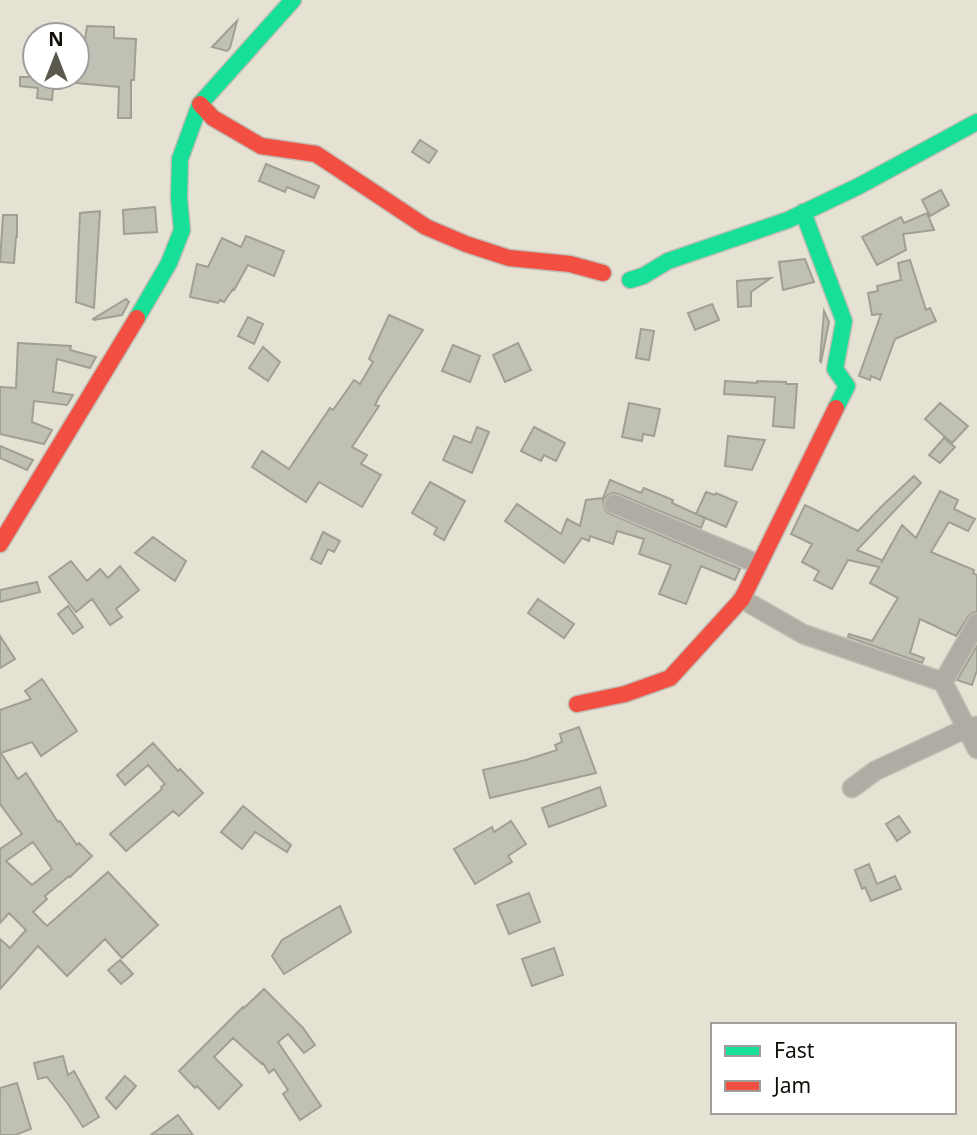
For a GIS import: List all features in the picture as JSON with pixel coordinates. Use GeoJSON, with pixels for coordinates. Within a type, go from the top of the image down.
{"type":"FeatureCollection","features":[{"type":"Feature","properties":{"kind":"street"},"geometry":{"type":"LineString","coordinates":[[0,544],[169,263],[182,230],[180,159],[200,104],[293,0]]}},
{"type":"Feature","properties":{"kind":"street"},"geometry":{"type":"LineString","coordinates":[[200,104],[213,118],[261,146],[316,154],[426,227],[466,244],[509,258],[570,264],[603,273]]}},
{"type":"Feature","properties":{"kind":"street"},"geometry":{"type":"LineString","coordinates":[[630,280],[643,276],[668,261],[788,220],[859,186],[977,122]]}},
{"type":"Feature","properties":{"kind":"street"},"geometry":{"type":"LineString","coordinates":[[577,704],[625,694],[670,678],[742,598],[847,386],[835,369],[844,321],[803,212]]}},
{"type":"Feature","properties":{"kind":"street"},"geometry":{"type":"LineString","coordinates":[[614,504],[758,564]]}},
{"type":"Feature","properties":{"kind":"street"},"geometry":{"type":"LineString","coordinates":[[742,598],[803,634],[943,682],[972,727],[977,748]]}},
{"type":"Feature","properties":{"kind":"street"},"geometry":{"type":"LineString","coordinates":[[943,682],[977,623]]}},
{"type":"Feature","properties":{"kind":"street"},"geometry":{"type":"LineString","coordinates":[[852,788],[875,771],[972,727]]}},
{"type":"Feature","properties":{"kind":"building"},"geometry":{"type":"Polygon","coordinates":[[[237,21],[230,48],[227,51],[212,47],[237,21]]]}},
{"type":"Feature","properties":{"kind":"building"},"geometry":{"type":"Polygon","coordinates":[[[91,26],[114,27],[114,38],[136,39],[134,80],[131,80],[131,118],[118,118],[119,87],[91,84],[91,26]]]}},
{"type":"Feature","properties":{"kind":"building"},"geometry":{"type":"Polygon","coordinates":[[[38,91],[53,91],[52,100],[37,98],[38,91]]]}},
{"type":"Feature","properties":{"kind":"building"},"geometry":{"type":"Polygon","coordinates":[[[420,140],[437,151],[429,163],[412,152],[420,140]]]}},
{"type":"Feature","properties":{"kind":"building"},"geometry":{"type":"Polygon","coordinates":[[[266,164],[319,186],[314,198],[287,187],[285,192],[259,181],[266,164]]]}},
{"type":"Feature","properties":{"kind":"building"},"geometry":{"type":"Polygon","coordinates":[[[941,190],[949,205],[930,216],[922,200],[941,190]]]}},
{"type":"Feature","properties":{"kind":"building"},"geometry":{"type":"Polygon","coordinates":[[[155,207],[157,232],[124,234],[123,210],[155,207]]]}},
{"type":"Feature","properties":{"kind":"building"},"geometry":{"type":"Polygon","coordinates":[[[100,211],[94,308],[76,302],[80,213],[100,211]]]}},
{"type":"Feature","properties":{"kind":"building"},"geometry":{"type":"Polygon","coordinates":[[[927,213],[934,230],[903,234],[906,250],[877,265],[862,237],[901,217],[904,223],[927,213]]]}},
{"type":"Feature","properties":{"kind":"building"},"geometry":{"type":"Polygon","coordinates":[[[3,215],[17,215],[14,263],[0,262],[3,215]]]}},
{"type":"Feature","properties":{"kind":"building"},"geometry":{"type":"Polygon","coordinates":[[[246,236],[284,251],[274,276],[248,265],[224,302],[190,297],[197,264],[208,267],[222,238],[241,247],[246,236]]]}},
{"type":"Feature","properties":{"kind":"building"},"geometry":{"type":"Polygon","coordinates":[[[805,259],[814,282],[783,290],[779,262],[805,259]]]}},
{"type":"Feature","properties":{"kind":"building"},"geometry":{"type":"Polygon","coordinates":[[[910,260],[926,310],[930,308],[936,321],[895,339],[880,380],[871,376],[870,380],[859,376],[881,314],[872,315],[868,293],[878,291],[877,286],[901,280],[898,263],[910,260]]]}},
{"type":"Feature","properties":{"kind":"building"},"geometry":{"type":"Polygon","coordinates":[[[771,278],[751,292],[751,306],[738,307],[737,281],[771,278]]]}},
{"type":"Feature","properties":{"kind":"building"},"geometry":{"type":"Polygon","coordinates":[[[126,299],[129,302],[122,315],[93,319],[126,299]]]}},
{"type":"Feature","properties":{"kind":"building"},"geometry":{"type":"Polygon","coordinates":[[[712,304],[719,320],[695,330],[688,313],[712,304]]]}},
{"type":"Feature","properties":{"kind":"building"},"geometry":{"type":"Polygon","coordinates":[[[824,311],[829,322],[821,362],[820,361],[824,311]]]}},
{"type":"Feature","properties":{"kind":"building"},"geometry":{"type":"Polygon","coordinates":[[[389,315],[423,330],[379,397],[375,405],[379,406],[352,447],[367,455],[361,464],[381,475],[362,507],[319,482],[306,502],[252,467],[262,451],[289,469],[330,408],[333,410],[354,380],[360,384],[373,362],[369,359],[389,315]]]}},
{"type":"Feature","properties":{"kind":"building"},"geometry":{"type":"Polygon","coordinates":[[[248,317],[263,324],[254,344],[238,336],[248,317]]]}},
{"type":"Feature","properties":{"kind":"building"},"geometry":{"type":"Polygon","coordinates":[[[641,329],[654,331],[649,360],[636,358],[641,329]]]}},
{"type":"Feature","properties":{"kind":"building"},"geometry":{"type":"Polygon","coordinates":[[[18,343],[71,346],[70,350],[96,357],[90,368],[57,359],[53,392],[73,395],[67,405],[34,401],[32,422],[52,430],[44,444],[0,434],[0,387],[16,388],[18,343]]]}},
{"type":"Feature","properties":{"kind":"building"},"geometry":{"type":"Polygon","coordinates":[[[518,343],[531,370],[505,382],[493,355],[518,343]]]}},
{"type":"Feature","properties":{"kind":"building"},"geometry":{"type":"Polygon","coordinates":[[[453,345],[480,356],[470,382],[442,371],[453,345]]]}},
{"type":"Feature","properties":{"kind":"building"},"geometry":{"type":"Polygon","coordinates":[[[263,347],[280,362],[268,381],[249,368],[263,347]]]}},
{"type":"Feature","properties":{"kind":"building"},"geometry":{"type":"Polygon","coordinates":[[[725,381],[797,384],[794,428],[773,426],[775,397],[724,394],[725,381]]]}},
{"type":"Feature","properties":{"kind":"building"},"geometry":{"type":"Polygon","coordinates":[[[629,403],[660,409],[654,436],[643,434],[642,441],[622,437],[629,403]]]}},
{"type":"Feature","properties":{"kind":"building"},"geometry":{"type":"Polygon","coordinates":[[[940,403],[968,426],[952,443],[925,419],[940,403]]]}},
{"type":"Feature","properties":{"kind":"building"},"geometry":{"type":"Polygon","coordinates":[[[477,427],[489,432],[472,473],[443,460],[454,436],[471,443],[477,427]]]}},
{"type":"Feature","properties":{"kind":"building"},"geometry":{"type":"Polygon","coordinates":[[[534,427],[565,443],[556,461],[544,455],[541,461],[521,451],[534,427]]]}},
{"type":"Feature","properties":{"kind":"building"},"geometry":{"type":"Polygon","coordinates":[[[728,436],[765,440],[752,470],[725,466],[728,436]]]}},
{"type":"Feature","properties":{"kind":"building"},"geometry":{"type":"Polygon","coordinates":[[[944,438],[955,447],[940,463],[929,455],[944,438]]]}},
{"type":"Feature","properties":{"kind":"building"},"geometry":{"type":"Polygon","coordinates":[[[0,446],[33,460],[27,470],[0,458],[0,446]]]}},
{"type":"Feature","properties":{"kind":"building"},"geometry":{"type":"Polygon","coordinates":[[[914,476],[921,483],[857,550],[882,560],[881,563],[902,525],[916,538],[940,491],[958,500],[954,509],[975,519],[968,531],[949,522],[931,552],[974,570],[973,573],[977,575],[977,612],[968,617],[956,636],[920,619],[910,653],[924,658],[922,663],[848,637],[849,634],[872,641],[898,598],[870,583],[879,567],[848,560],[832,589],[814,580],[819,571],[802,562],[812,544],[791,534],[805,505],[858,531],[914,476]]]}},
{"type":"Feature","properties":{"kind":"building"},"geometry":{"type":"Polygon","coordinates":[[[610,480],[641,493],[644,488],[705,518],[701,528],[618,494],[608,495],[603,500],[605,510],[610,514],[740,569],[735,580],[701,566],[686,604],[659,594],[671,565],[639,554],[644,539],[617,531],[613,544],[590,536],[589,541],[582,538],[564,563],[505,521],[517,504],[561,534],[567,519],[580,526],[586,500],[603,498],[610,480]]]}},
{"type":"Feature","properties":{"kind":"building"},"geometry":{"type":"Polygon","coordinates":[[[430,482],[465,501],[444,540],[434,534],[437,528],[412,513],[430,482]]]}},
{"type":"Feature","properties":{"kind":"building"},"geometry":{"type":"Polygon","coordinates":[[[706,492],[716,493],[737,502],[726,527],[696,514],[706,492]]]}},
{"type":"Feature","properties":{"kind":"building"},"geometry":{"type":"Polygon","coordinates":[[[323,532],[340,541],[334,552],[328,549],[321,564],[311,559],[323,532]]]}},
{"type":"Feature","properties":{"kind":"building"},"geometry":{"type":"Polygon","coordinates":[[[153,537],[186,561],[175,581],[135,553],[153,537]]]}},
{"type":"Feature","properties":{"kind":"building"},"geometry":{"type":"Polygon","coordinates":[[[71,561],[87,581],[100,569],[108,578],[120,566],[139,590],[116,609],[122,617],[110,625],[92,599],[76,612],[49,577],[71,561]]]}},
{"type":"Feature","properties":{"kind":"building"},"geometry":{"type":"Polygon","coordinates":[[[37,582],[40,592],[0,602],[0,590],[37,582]]]}},
{"type":"Feature","properties":{"kind":"building"},"geometry":{"type":"Polygon","coordinates":[[[538,599],[574,624],[564,638],[528,613],[538,599]]]}},
{"type":"Feature","properties":{"kind":"building"},"geometry":{"type":"Polygon","coordinates":[[[68,606],[83,627],[73,634],[58,614],[68,606]]]}},
{"type":"Feature","properties":{"kind":"building"},"geometry":{"type":"Polygon","coordinates":[[[0,636],[15,659],[0,668],[0,636]]]}},
{"type":"Feature","properties":{"kind":"building"},"geometry":{"type":"Polygon","coordinates":[[[977,646],[977,670],[972,685],[957,680],[977,646]]]}},
{"type":"Feature","properties":{"kind":"building"},"geometry":{"type":"Polygon","coordinates":[[[42,679],[77,731],[41,756],[32,742],[1,753],[18,779],[26,773],[58,822],[60,821],[77,845],[79,843],[92,856],[45,896],[47,899],[33,912],[47,926],[108,872],[158,925],[122,958],[105,939],[67,976],[38,946],[0,989],[0,939],[10,948],[26,930],[9,913],[0,923],[0,849],[22,834],[0,804],[0,710],[31,699],[25,691],[42,679]],[[33,842],[6,861],[32,885],[52,869],[33,842]]]}},
{"type":"Feature","properties":{"kind":"building"},"geometry":{"type":"Polygon","coordinates":[[[579,727],[596,773],[490,798],[483,770],[557,750],[555,745],[562,742],[560,734],[579,727]]]}},
{"type":"Feature","properties":{"kind":"building"},"geometry":{"type":"Polygon","coordinates":[[[153,743],[178,771],[180,769],[203,793],[179,816],[173,811],[126,851],[110,834],[165,784],[148,765],[125,785],[117,775],[153,743]]]}},
{"type":"Feature","properties":{"kind":"building"},"geometry":{"type":"Polygon","coordinates":[[[600,787],[606,806],[549,827],[542,808],[600,787]]]}},
{"type":"Feature","properties":{"kind":"building"},"geometry":{"type":"Polygon","coordinates":[[[243,806],[291,845],[287,852],[255,832],[242,849],[221,832],[243,806]]]}},
{"type":"Feature","properties":{"kind":"building"},"geometry":{"type":"Polygon","coordinates":[[[899,816],[910,832],[897,841],[886,824],[899,816]]]}},
{"type":"Feature","properties":{"kind":"building"},"geometry":{"type":"Polygon","coordinates":[[[511,821],[526,844],[508,856],[512,862],[475,884],[454,849],[492,827],[494,832],[511,821]]]}},
{"type":"Feature","properties":{"kind":"building"},"geometry":{"type":"Polygon","coordinates":[[[869,864],[877,884],[895,876],[901,889],[871,901],[865,887],[862,889],[855,870],[869,864]]]}},
{"type":"Feature","properties":{"kind":"building"},"geometry":{"type":"Polygon","coordinates":[[[529,893],[540,922],[509,934],[497,905],[529,893]]]}},
{"type":"Feature","properties":{"kind":"building"},"geometry":{"type":"Polygon","coordinates":[[[340,906],[351,932],[284,974],[272,956],[282,940],[340,906]]]}},
{"type":"Feature","properties":{"kind":"building"},"geometry":{"type":"Polygon","coordinates":[[[554,948],[563,975],[532,986],[522,959],[554,948]]]}},
{"type":"Feature","properties":{"kind":"building"},"geometry":{"type":"Polygon","coordinates":[[[120,960],[133,974],[121,984],[108,970],[120,960]]]}},
{"type":"Feature","properties":{"kind":"building"},"geometry":{"type":"Polygon","coordinates":[[[264,989],[303,1028],[315,1045],[304,1053],[288,1034],[278,1042],[321,1106],[300,1120],[283,1094],[288,1090],[274,1069],[269,1073],[263,1063],[233,1038],[214,1057],[242,1085],[219,1109],[179,1071],[264,989]]]}},
{"type":"Feature","properties":{"kind":"building"},"geometry":{"type":"Polygon","coordinates":[[[63,1056],[68,1075],[74,1071],[99,1117],[83,1127],[47,1077],[38,1079],[34,1063],[63,1056]]]}},
{"type":"Feature","properties":{"kind":"building"},"geometry":{"type":"Polygon","coordinates":[[[125,1076],[136,1086],[116,1109],[106,1098],[125,1076]]]}},
{"type":"Feature","properties":{"kind":"building"},"geometry":{"type":"Polygon","coordinates":[[[17,1083],[31,1129],[15,1135],[0,1135],[0,1088],[17,1083]]]}},
{"type":"Feature","properties":{"kind":"building"},"geometry":{"type":"Polygon","coordinates":[[[178,1115],[193,1135],[151,1135],[178,1115]]]}},
{"type":"Feature","properties":{"kind":"traffic: fast"},"geometry":{"type":"LineString","coordinates":[[137,318],[169,263],[182,230],[180,159],[200,104],[293,0]]}},
{"type":"Feature","properties":{"kind":"traffic: fast"},"geometry":{"type":"LineString","coordinates":[[630,280],[643,276],[668,261],[788,220],[859,186],[977,122]]}},
{"type":"Feature","properties":{"kind":"traffic: fast"},"geometry":{"type":"LineString","coordinates":[[803,212],[844,321],[835,369],[847,386],[836,408]]}},
{"type":"Feature","properties":{"kind":"traffic: jam"},"geometry":{"type":"LineString","coordinates":[[200,104],[213,118],[261,146],[316,154],[426,227],[466,244],[509,258],[570,264],[603,273]]}},
{"type":"Feature","properties":{"kind":"traffic: jam"},"geometry":{"type":"LineString","coordinates":[[0,544],[137,318]]}},
{"type":"Feature","properties":{"kind":"traffic: jam"},"geometry":{"type":"LineString","coordinates":[[577,704],[625,694],[670,678],[742,599],[836,408]]}}]}
